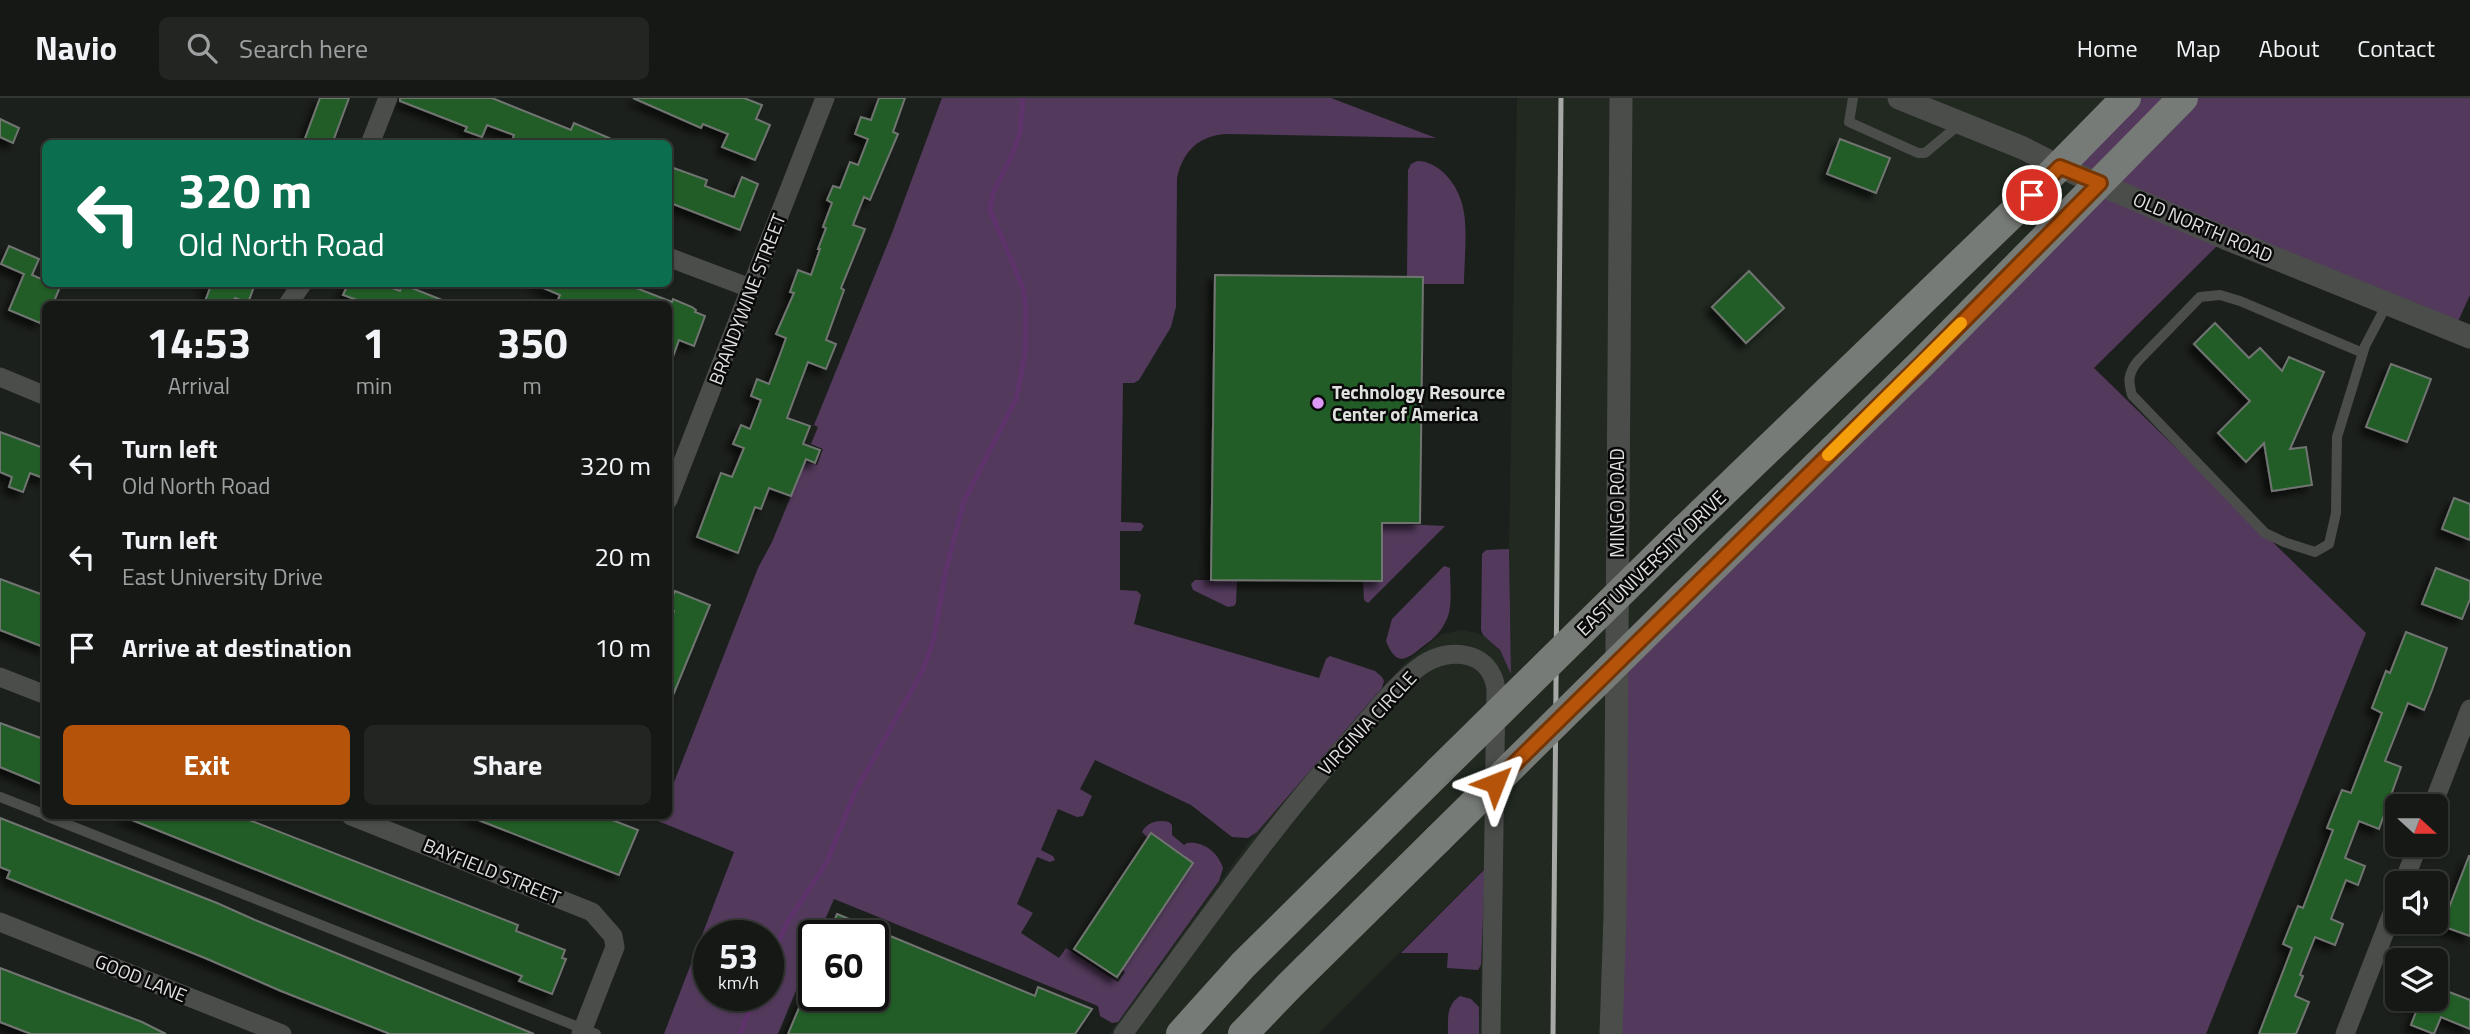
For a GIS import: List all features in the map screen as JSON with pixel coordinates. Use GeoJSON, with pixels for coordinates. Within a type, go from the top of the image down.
{"type":"FeatureCollection","features":[{"type":"Feature","properties":{"kind":"main road","name":"EAST UNIVERSITY DRIVE"},"geometry":{"type":"LineString","coordinates":[[1181,1034],[1260,947],[1685,529],[2060,167],[2126,98]]}},
{"type":"Feature","properties":{"kind":"main road"},"geometry":{"type":"LineString","coordinates":[[1243,1034],[1922,363],[2183,98]]}},
{"type":"Feature","properties":{"kind":"street"},"geometry":{"type":"LineString","coordinates":[[374,140],[388,98]]}},
{"type":"Feature","properties":{"kind":"street","name":"BRANDYWINE STREET"},"geometry":{"type":"LineString","coordinates":[[672,486],[825,98]]}},
{"type":"Feature","properties":{"kind":"street","name":"MINGO ROAD"},"geometry":{"type":"LineString","coordinates":[[1611,1034],[1615,916],[1620,98]]}},
{"type":"Feature","properties":{"kind":"street","name":"OLD NORTH ROAD"},"geometry":{"type":"LineString","coordinates":[[1899,98],[2023,148],[2060,167],[2225,238],[2470,336]]}},
{"type":"Feature","properties":{"kind":"street"},"geometry":{"type":"LineString","coordinates":[[672,258],[751,288]]}},
{"type":"Feature","properties":{"kind":"street"},"geometry":{"type":"LineString","coordinates":[[0,377],[42,394]]}},
{"type":"Feature","properties":{"kind":"street","name":"VIRGINIA CIRCLE"},"geometry":{"type":"LineString","coordinates":[[1123,1034],[1327,765],[1414,671],[1438,657],[1459,654],[1474,657],[1487,665],[1495,680],[1496,689],[1491,1034]]}},
{"type":"Feature","properties":{"kind":"street"},"geometry":{"type":"LineString","coordinates":[[0,677],[42,693]]}},
{"type":"Feature","properties":{"kind":"street"},"geometry":{"type":"LineString","coordinates":[[2437,794],[2470,709]]}},
{"type":"Feature","properties":{"kind":"street","name":"BAYFIELD STREET"},"geometry":{"type":"LineString","coordinates":[[359,819],[587,909],[612,936],[615,947],[587,1032]]}},
{"type":"Feature","properties":{"kind":"street","name":"GOOD LANE"},"geometry":{"type":"LineString","coordinates":[[0,922],[282,1034]]}},
{"type":"Feature","properties":{"kind":"street"},"geometry":{"type":"LineString","coordinates":[[2345,1034],[2385,931]]}},
{"type":"Feature","properties":{"kind":"lane"},"geometry":{"type":"LineString","coordinates":[[1853,98],[1849,122],[1918,153],[1924,153],[1961,124]]}},
{"type":"Feature","properties":{"kind":"lane"},"geometry":{"type":"LineString","coordinates":[[2363,353],[2240,301],[2220,295],[2200,297],[2137,362],[2129,372],[2129,383],[2132,395],[2265,533],[2315,552],[2329,544],[2336,513],[2337,437],[2363,353],[2387,303]]}},
{"type":"Feature","properties":{"kind":"lane"},"geometry":{"type":"LineString","coordinates":[[0,797],[42,814]]}},
{"type":"Feature","properties":{"kind":"lane"},"geometry":{"type":"LineString","coordinates":[[54,819],[587,1032]]}},
{"type":"Feature","properties":{"kind":"shaded area"},"geometry":{"type":"Polygon","coordinates":[[[942,98],[1331,98],[1436,138],[1218,135],[1194,146],[1180,168],[1177,178],[1176,307],[1171,327],[1139,380],[1123,383],[1121,522],[1141,523],[1144,526],[1141,531],[1120,531],[1120,590],[1137,591],[1141,595],[1134,624],[1319,678],[1326,659],[1330,656],[1375,671],[1384,681],[1382,688],[1257,832],[1248,838],[1232,837],[1191,805],[1095,760],[1080,789],[1092,796],[1083,816],[1077,817],[1058,809],[1041,850],[1055,860],[1050,862],[1037,857],[1017,904],[1033,913],[1021,933],[1059,958],[1066,948],[1118,982],[1125,972],[1122,969],[1193,863],[1152,833],[1148,838],[1142,832],[1144,829],[1153,822],[1169,822],[1172,825],[1172,835],[1184,845],[1193,843],[1209,849],[1218,857],[1223,868],[1219,881],[1118,1022],[1112,1023],[1100,1016],[1098,1006],[834,899],[825,920],[798,920],[798,986],[778,1034],[664,1034],[693,959],[693,1011],[784,1011],[784,920],[708,920],[734,852],[658,821],[672,819],[672,787],[758,568],[772,542],[805,462],[817,465],[823,449],[811,444],[818,427],[814,425],[892,233],[942,98]]]}},
{"type":"Feature","properties":{"kind":"shaded area"},"geometry":{"type":"Polygon","coordinates":[[[1517,98],[2126,98],[2100,183],[1611,1034],[1479,1034],[1484,869],[1318,1034],[1109,1034],[1254,835],[1403,665],[1440,635],[1461,630],[1477,633],[1493,641],[1511,669],[1509,549],[1517,98]]]}},
{"type":"Feature","properties":{"kind":"shaded area"},"geometry":{"type":"Polygon","coordinates":[[[2126,98],[2470,98],[2470,295],[2454,330],[2225,238],[2094,368],[2366,633],[2206,1034],[1611,1034],[1616,662],[2100,184],[2060,167],[2126,98]]]}},
{"type":"Feature","properties":{"kind":"shaded area"},"geometry":{"type":"Polygon","coordinates":[[[1417,161],[1441,170],[1453,183],[1461,200],[1465,225],[1464,284],[1423,284],[1423,277],[1407,277],[1408,170],[1411,164],[1417,161]]]}},
{"type":"Feature","properties":{"kind":"shaded area"},"geometry":{"type":"Polygon","coordinates":[[[1382,523],[1445,526],[1368,603],[1364,600],[1363,581],[1382,581],[1382,523]]]}},
{"type":"Feature","properties":{"kind":"shaded area"},"geometry":{"type":"Polygon","coordinates":[[[1509,549],[1511,674],[1500,650],[1481,630],[1482,554],[1486,550],[1509,549]]]}},
{"type":"Feature","properties":{"kind":"shaded area"},"geometry":{"type":"Polygon","coordinates":[[[1444,566],[1450,568],[1451,591],[1449,613],[1442,628],[1416,652],[1406,658],[1397,658],[1386,641],[1392,619],[1444,566]]]}},
{"type":"Feature","properties":{"kind":"shaded area"},"geometry":{"type":"Polygon","coordinates":[[[1195,580],[1237,580],[1236,603],[1228,607],[1193,590],[1191,584],[1195,580]]]}},
{"type":"Feature","properties":{"kind":"shaded area"},"geometry":{"type":"Polygon","coordinates":[[[1485,869],[1481,965],[1478,970],[1447,968],[1448,953],[1401,953],[1485,869]]]}},
{"type":"Feature","properties":{"kind":"shaded area"},"geometry":{"type":"Polygon","coordinates":[[[1460,996],[1471,999],[1479,1007],[1479,1034],[1448,1034],[1450,1008],[1460,996]]]}},
{"type":"Feature","properties":{"kind":"building"},"geometry":{"type":"Polygon","coordinates":[[[320,98],[349,98],[333,140],[304,140],[320,98]]]}},
{"type":"Feature","properties":{"kind":"building"},"geometry":{"type":"Polygon","coordinates":[[[400,98],[492,98],[571,130],[574,123],[614,140],[512,140],[514,135],[487,125],[482,137],[465,131],[467,127],[400,101],[400,98]]]}},
{"type":"Feature","properties":{"kind":"building"},"geometry":{"type":"Polygon","coordinates":[[[633,98],[744,98],[762,105],[756,119],[770,125],[755,160],[722,147],[728,134],[703,124],[701,128],[633,98]]]}},
{"type":"Feature","properties":{"kind":"building"},"geometry":{"type":"Polygon","coordinates":[[[879,98],[905,98],[893,132],[898,134],[870,200],[864,197],[853,225],[865,229],[841,288],[844,290],[826,340],[836,344],[826,369],[808,362],[787,418],[810,426],[803,444],[820,450],[815,463],[806,459],[791,496],[769,488],[761,509],[755,507],[738,553],[697,537],[721,473],[732,477],[744,448],[733,444],[741,425],[750,429],[761,400],[751,396],[757,379],[769,384],[786,338],[776,334],[794,293],[790,292],[798,270],[811,275],[832,203],[827,200],[833,186],[840,188],[850,162],[858,165],[868,139],[855,134],[861,117],[871,120],[879,98]]]}},
{"type":"Feature","properties":{"kind":"building"},"geometry":{"type":"Polygon","coordinates":[[[0,119],[19,128],[13,143],[0,137],[0,119]]]}},
{"type":"Feature","properties":{"kind":"building"},"geometry":{"type":"Polygon","coordinates":[[[1840,139],[1890,158],[1876,193],[1827,174],[1840,139]]]}},
{"type":"Feature","properties":{"kind":"building"},"geometry":{"type":"Polygon","coordinates":[[[672,167],[707,180],[705,186],[734,197],[742,177],[758,184],[740,230],[672,204],[672,167]]]}},
{"type":"Feature","properties":{"kind":"building"},"geometry":{"type":"Polygon","coordinates":[[[9,246],[39,259],[32,275],[42,279],[42,287],[60,287],[54,301],[42,301],[40,323],[9,310],[24,274],[1,264],[9,246]]]}},
{"type":"Feature","properties":{"kind":"building"},"geometry":{"type":"Polygon","coordinates":[[[1749,271],[1784,308],[1746,343],[1712,307],[1749,271]]]}},
{"type":"Feature","properties":{"kind":"building","name":"Technology Resource Center of America"},"geometry":{"type":"Polygon","coordinates":[[[1215,275],[1423,277],[1420,523],[1382,523],[1382,581],[1211,580],[1215,275]]]}},
{"type":"Feature","properties":{"kind":"building"},"geometry":{"type":"Polygon","coordinates":[[[208,287],[254,287],[249,301],[235,298],[234,301],[205,301],[210,288],[208,287]]]}},
{"type":"Feature","properties":{"kind":"building"},"geometry":{"type":"Polygon","coordinates":[[[347,287],[389,287],[400,291],[401,287],[410,287],[444,301],[360,301],[343,295],[347,287]]]}},
{"type":"Feature","properties":{"kind":"building"},"geometry":{"type":"Polygon","coordinates":[[[541,287],[634,287],[669,301],[557,301],[560,295],[541,287]]]}},
{"type":"Feature","properties":{"kind":"building"},"geometry":{"type":"Polygon","coordinates":[[[673,299],[705,316],[694,346],[679,340],[672,359],[673,299]]]}},
{"type":"Feature","properties":{"kind":"building"},"geometry":{"type":"Polygon","coordinates":[[[2215,323],[2249,358],[2260,348],[2282,371],[2289,357],[2324,372],[2290,449],[2306,447],[2312,485],[2272,491],[2264,443],[2246,462],[2218,433],[2250,401],[2194,344],[2215,323]]]}},
{"type":"Feature","properties":{"kind":"building"},"geometry":{"type":"Polygon","coordinates":[[[2391,364],[2431,379],[2407,442],[2366,427],[2391,364]]]}},
{"type":"Feature","properties":{"kind":"building"},"geometry":{"type":"Polygon","coordinates":[[[0,432],[42,448],[42,478],[30,473],[23,492],[9,487],[12,477],[0,472],[0,432]]]}},
{"type":"Feature","properties":{"kind":"building"},"geometry":{"type":"Polygon","coordinates":[[[2454,498],[2470,504],[2470,540],[2442,529],[2454,498]]]}},
{"type":"Feature","properties":{"kind":"building"},"geometry":{"type":"Polygon","coordinates":[[[2436,568],[2470,581],[2470,599],[2462,619],[2422,604],[2436,568]]]}},
{"type":"Feature","properties":{"kind":"building"},"geometry":{"type":"Polygon","coordinates":[[[0,579],[42,595],[42,646],[0,630],[0,579]]]}},
{"type":"Feature","properties":{"kind":"building"},"geometry":{"type":"Polygon","coordinates":[[[675,591],[710,605],[672,698],[674,611],[672,598],[675,591]]]}},
{"type":"Feature","properties":{"kind":"building"},"geometry":{"type":"Polygon","coordinates":[[[2406,632],[2447,648],[2424,710],[2408,703],[2385,761],[2401,767],[2391,794],[2385,794],[2385,812],[2379,829],[2359,821],[2345,858],[2365,866],[2358,885],[2346,880],[2331,919],[2343,924],[2335,945],[2315,937],[2295,996],[2309,1002],[2296,1034],[2259,1034],[2292,948],[2283,944],[2298,906],[2303,908],[2333,830],[2327,828],[2342,790],[2351,793],[2382,713],[2372,708],[2386,671],[2390,673],[2406,632]]]}},
{"type":"Feature","properties":{"kind":"building"},"geometry":{"type":"Polygon","coordinates":[[[0,723],[42,739],[42,784],[0,767],[0,723]]]}},
{"type":"Feature","properties":{"kind":"building"},"geometry":{"type":"Polygon","coordinates":[[[0,818],[217,903],[534,1034],[390,1034],[281,991],[7,878],[10,871],[0,867],[0,818]]]}},
{"type":"Feature","properties":{"kind":"building"},"geometry":{"type":"Polygon","coordinates":[[[130,819],[247,819],[518,925],[516,931],[565,950],[562,958],[566,959],[552,994],[519,981],[522,976],[130,819]]]}},
{"type":"Feature","properties":{"kind":"building"},"geometry":{"type":"Polygon","coordinates":[[[476,819],[610,819],[638,830],[619,875],[476,819]]]}},
{"type":"Feature","properties":{"kind":"building"},"geometry":{"type":"Polygon","coordinates":[[[1151,833],[1193,863],[1117,977],[1074,949],[1151,833]]]}},
{"type":"Feature","properties":{"kind":"building"},"geometry":{"type":"Polygon","coordinates":[[[2470,856],[2470,936],[2448,928],[2448,910],[2470,856]]]}},
{"type":"Feature","properties":{"kind":"building"},"geometry":{"type":"Polygon","coordinates":[[[837,914],[851,920],[835,920],[837,914]]]}},
{"type":"Feature","properties":{"kind":"building"},"geometry":{"type":"Polygon","coordinates":[[[889,936],[1035,996],[1038,987],[1092,1009],[1075,1034],[788,1034],[798,1010],[889,1011],[889,936]]]}},
{"type":"Feature","properties":{"kind":"building"},"geometry":{"type":"Polygon","coordinates":[[[0,968],[142,1022],[166,1034],[31,1034],[0,1022],[0,968]]]}},
{"type":"Feature","properties":{"kind":"building"},"geometry":{"type":"Polygon","coordinates":[[[2448,992],[2470,1000],[2470,1029],[2441,1017],[2434,1034],[2411,1025],[2416,1011],[2448,1011],[2448,992]]]}},
{"type":"Feature","properties":{"kind":"waterway"},"geometry":{"type":"LineString","coordinates":[[784,930],[827,862],[855,792],[923,670],[933,642],[946,570],[964,501],[1016,399],[1025,355],[1026,308],[1023,288],[990,210],[993,193],[1020,133],[1023,98]]}},
{"type":"Feature","properties":{"kind":"waterway"},"geometry":{"type":"LineString","coordinates":[[740,1034],[749,1011]]}},
{"type":"Feature","properties":{"kind":"railway"},"geometry":{"type":"LineString","coordinates":[[1553,1034],[1561,98]]}},
{"type":"Feature","properties":{"kind":"slow traffic"},"geometry":{"type":"LineString","coordinates":[[1828,455],[1961,323]]}},
{"type":"Feature","properties":{"kind":"place","name":"Technology Resource Center of America"},"geometry":{"type":"Point","coordinates":[1318,403]}},
{"type":"Feature","properties":{"kind":"route"},"geometry":{"type":"LineString","coordinates":[[1495,783],[1922,363],[2100,183],[2060,167],[2032,195]]}}]}
